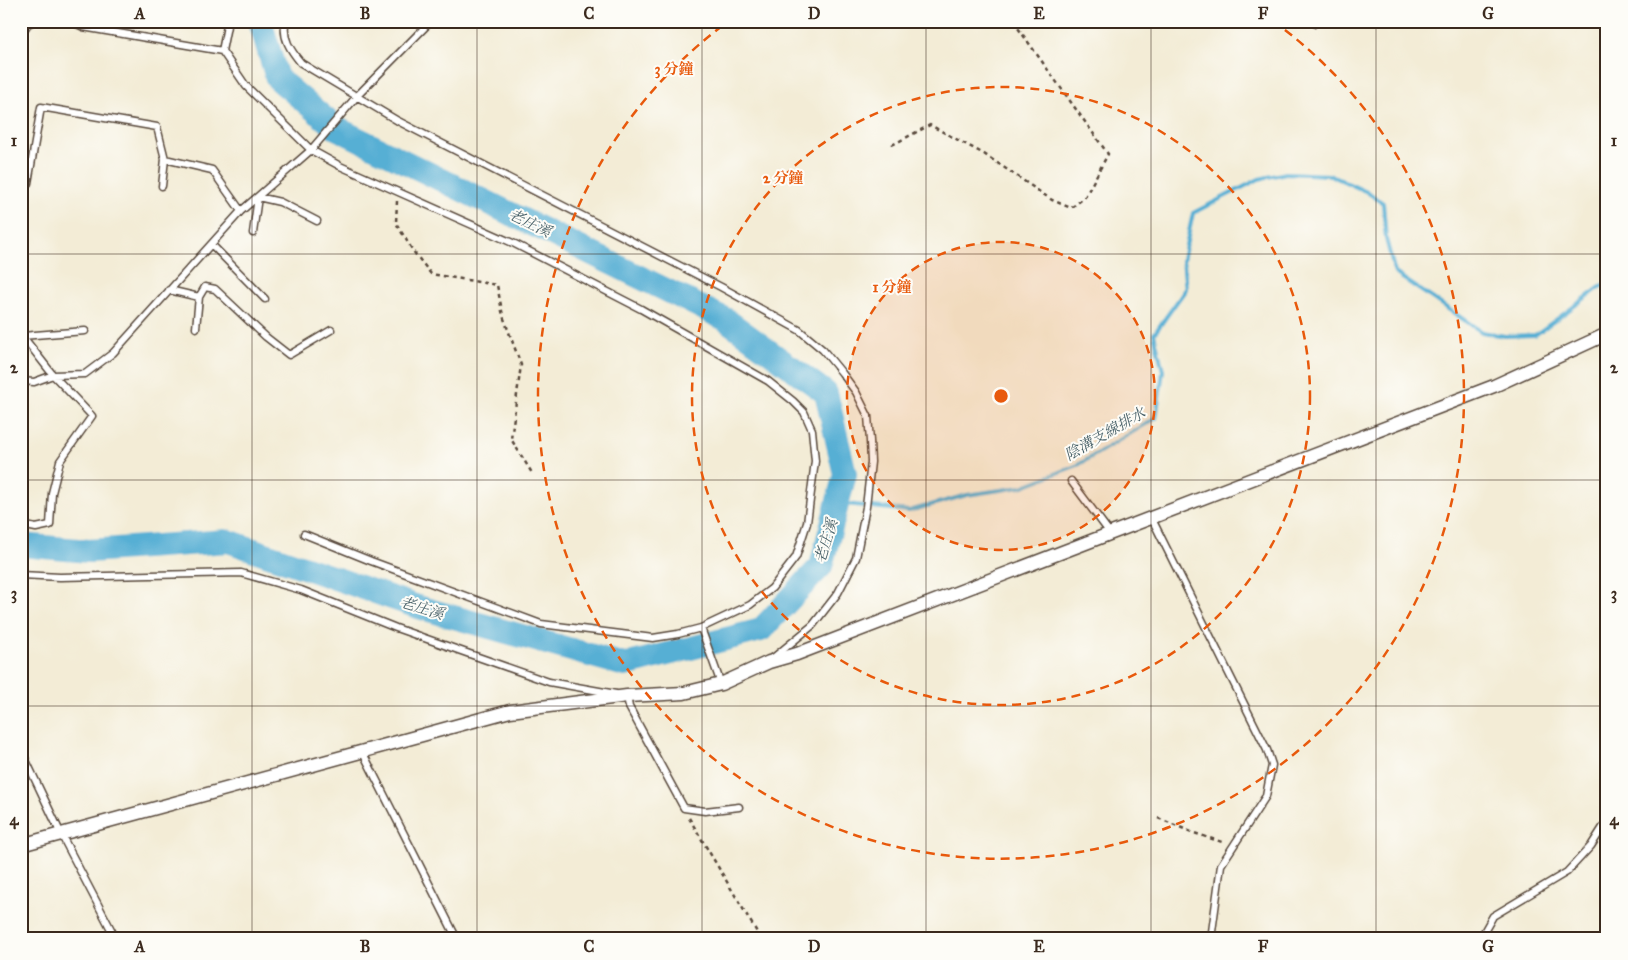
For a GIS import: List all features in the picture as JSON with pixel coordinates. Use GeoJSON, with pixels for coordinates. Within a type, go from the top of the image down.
{"type":"FeatureCollection","features":[{"type":"Feature","properties":{"kind":"street"},"geometry":{"type":"LineString","coordinates":[[21,845],[510,711],[627,696],[684,693],[720,684],[768,662],[797,654],[1110,532],[1494,386],[1607,334]]}},
{"type":"Feature","properties":{"kind":"lane"},"geometry":{"type":"LineString","coordinates":[[70,21],[83,27],[222,51]]}},
{"type":"Feature","properties":{"kind":"lane"},"geometry":{"type":"LineString","coordinates":[[228,21],[222,51],[246,86],[311,150],[340,166],[515,244],[641,309],[768,381],[794,401],[804,412],[812,430],[815,461],[807,523],[796,557],[772,588],[750,605],[701,628],[653,638],[541,624],[304,534]]}},
{"type":"Feature","properties":{"kind":"lane"},"geometry":{"type":"LineString","coordinates":[[286,21],[284,28],[289,49],[301,63],[356,98],[721,287],[800,330],[823,350],[842,373],[856,392],[868,416],[870,441],[871,462],[866,507],[856,558],[838,593],[813,625],[768,662]]}},
{"type":"Feature","properties":{"kind":"lane"},"geometry":{"type":"LineString","coordinates":[[21,381],[34,382],[53,375],[85,374],[113,353],[241,211],[311,150],[356,98],[431,21]]}},
{"type":"Feature","properties":{"kind":"lane"},"geometry":{"type":"LineString","coordinates":[[21,34],[29,22]]}},
{"type":"Feature","properties":{"kind":"lane"},"geometry":{"type":"LineString","coordinates":[[21,184],[28,183],[41,107],[157,127],[164,159],[162,186]]}},
{"type":"Feature","properties":{"kind":"lane"},"geometry":{"type":"LineString","coordinates":[[164,159],[212,170],[241,211]]}},
{"type":"Feature","properties":{"kind":"lane"},"geometry":{"type":"LineString","coordinates":[[258,196],[280,202],[317,220]]}},
{"type":"Feature","properties":{"kind":"lane"},"geometry":{"type":"LineString","coordinates":[[253,233],[258,196]]}},
{"type":"Feature","properties":{"kind":"lane"},"geometry":{"type":"LineString","coordinates":[[212,245],[265,299]]}},
{"type":"Feature","properties":{"kind":"lane"},"geometry":{"type":"LineString","coordinates":[[196,328],[199,297],[204,287],[215,288],[266,337],[289,355],[331,330]]}},
{"type":"Feature","properties":{"kind":"lane"},"geometry":{"type":"LineString","coordinates":[[169,290],[199,297]]}},
{"type":"Feature","properties":{"kind":"lane"},"geometry":{"type":"LineString","coordinates":[[22,335],[85,331]]}},
{"type":"Feature","properties":{"kind":"lane"},"geometry":{"type":"LineString","coordinates":[[21,525],[36,528],[50,525],[52,492],[60,462],[92,416],[53,375],[22,335]]}},
{"type":"Feature","properties":{"kind":"lane"},"geometry":{"type":"LineString","coordinates":[[1071,480],[1110,532]]}},
{"type":"Feature","properties":{"kind":"lane"},"geometry":{"type":"LineString","coordinates":[[1151,517],[1272,765],[1266,796],[1221,865],[1211,939]]}},
{"type":"Feature","properties":{"kind":"lane"},"geometry":{"type":"LineString","coordinates":[[21,575],[60,577],[241,574],[301,590],[396,628],[549,682],[627,696],[629,707],[684,808],[704,811],[739,807]]}},
{"type":"Feature","properties":{"kind":"lane"},"geometry":{"type":"LineString","coordinates":[[701,628],[720,684]]}},
{"type":"Feature","properties":{"kind":"lane"},"geometry":{"type":"LineString","coordinates":[[21,750],[61,834],[116,939]]}},
{"type":"Feature","properties":{"kind":"lane"},"geometry":{"type":"LineString","coordinates":[[362,751],[457,939]]}},
{"type":"Feature","properties":{"kind":"lane"},"geometry":{"type":"LineString","coordinates":[[1480,939],[1493,916],[1567,872],[1591,846],[1607,821]]}},
{"type":"Feature","properties":{"kind":"path"},"geometry":{"type":"LineString","coordinates":[[892,145],[930,125],[984,154],[1052,200],[1071,208],[1085,197],[1108,154],[1013,21]]}},
{"type":"Feature","properties":{"kind":"path"},"geometry":{"type":"LineString","coordinates":[[1314,28],[1320,21]]}},
{"type":"Feature","properties":{"kind":"path"},"geometry":{"type":"LineString","coordinates":[[397,192],[396,223],[413,251],[432,274],[498,285],[504,316],[521,365],[512,439],[532,473]]}},
{"type":"Feature","properties":{"kind":"path"},"geometry":{"type":"LineString","coordinates":[[684,808],[761,939]]}},
{"type":"Feature","properties":{"kind":"path"},"geometry":{"type":"LineString","coordinates":[[1158,818],[1194,833],[1234,846]]}},
{"type":"Feature","properties":{"kind":"waterway","name":"老庄溪"},"geometry":{"type":"LineString","coordinates":[[21,545],[89,551],[228,541],[418,607],[625,665],[761,630],[821,566],[845,474],[826,393],[725,319],[336,128],[277,78],[260,21]]}},
{"type":"Feature","properties":{"kind":"waterway","name":"陰溝支線排水"},"geometry":{"type":"LineString","coordinates":[[837,503],[909,511],[967,495],[1021,487],[1078,465],[1156,418],[1163,371],[1154,334],[1186,289],[1183,260],[1193,213],[1259,179],[1286,173],[1330,175],[1367,192],[1383,203],[1386,239],[1395,273],[1482,332],[1505,336],[1535,335],[1607,282]]}}]}
